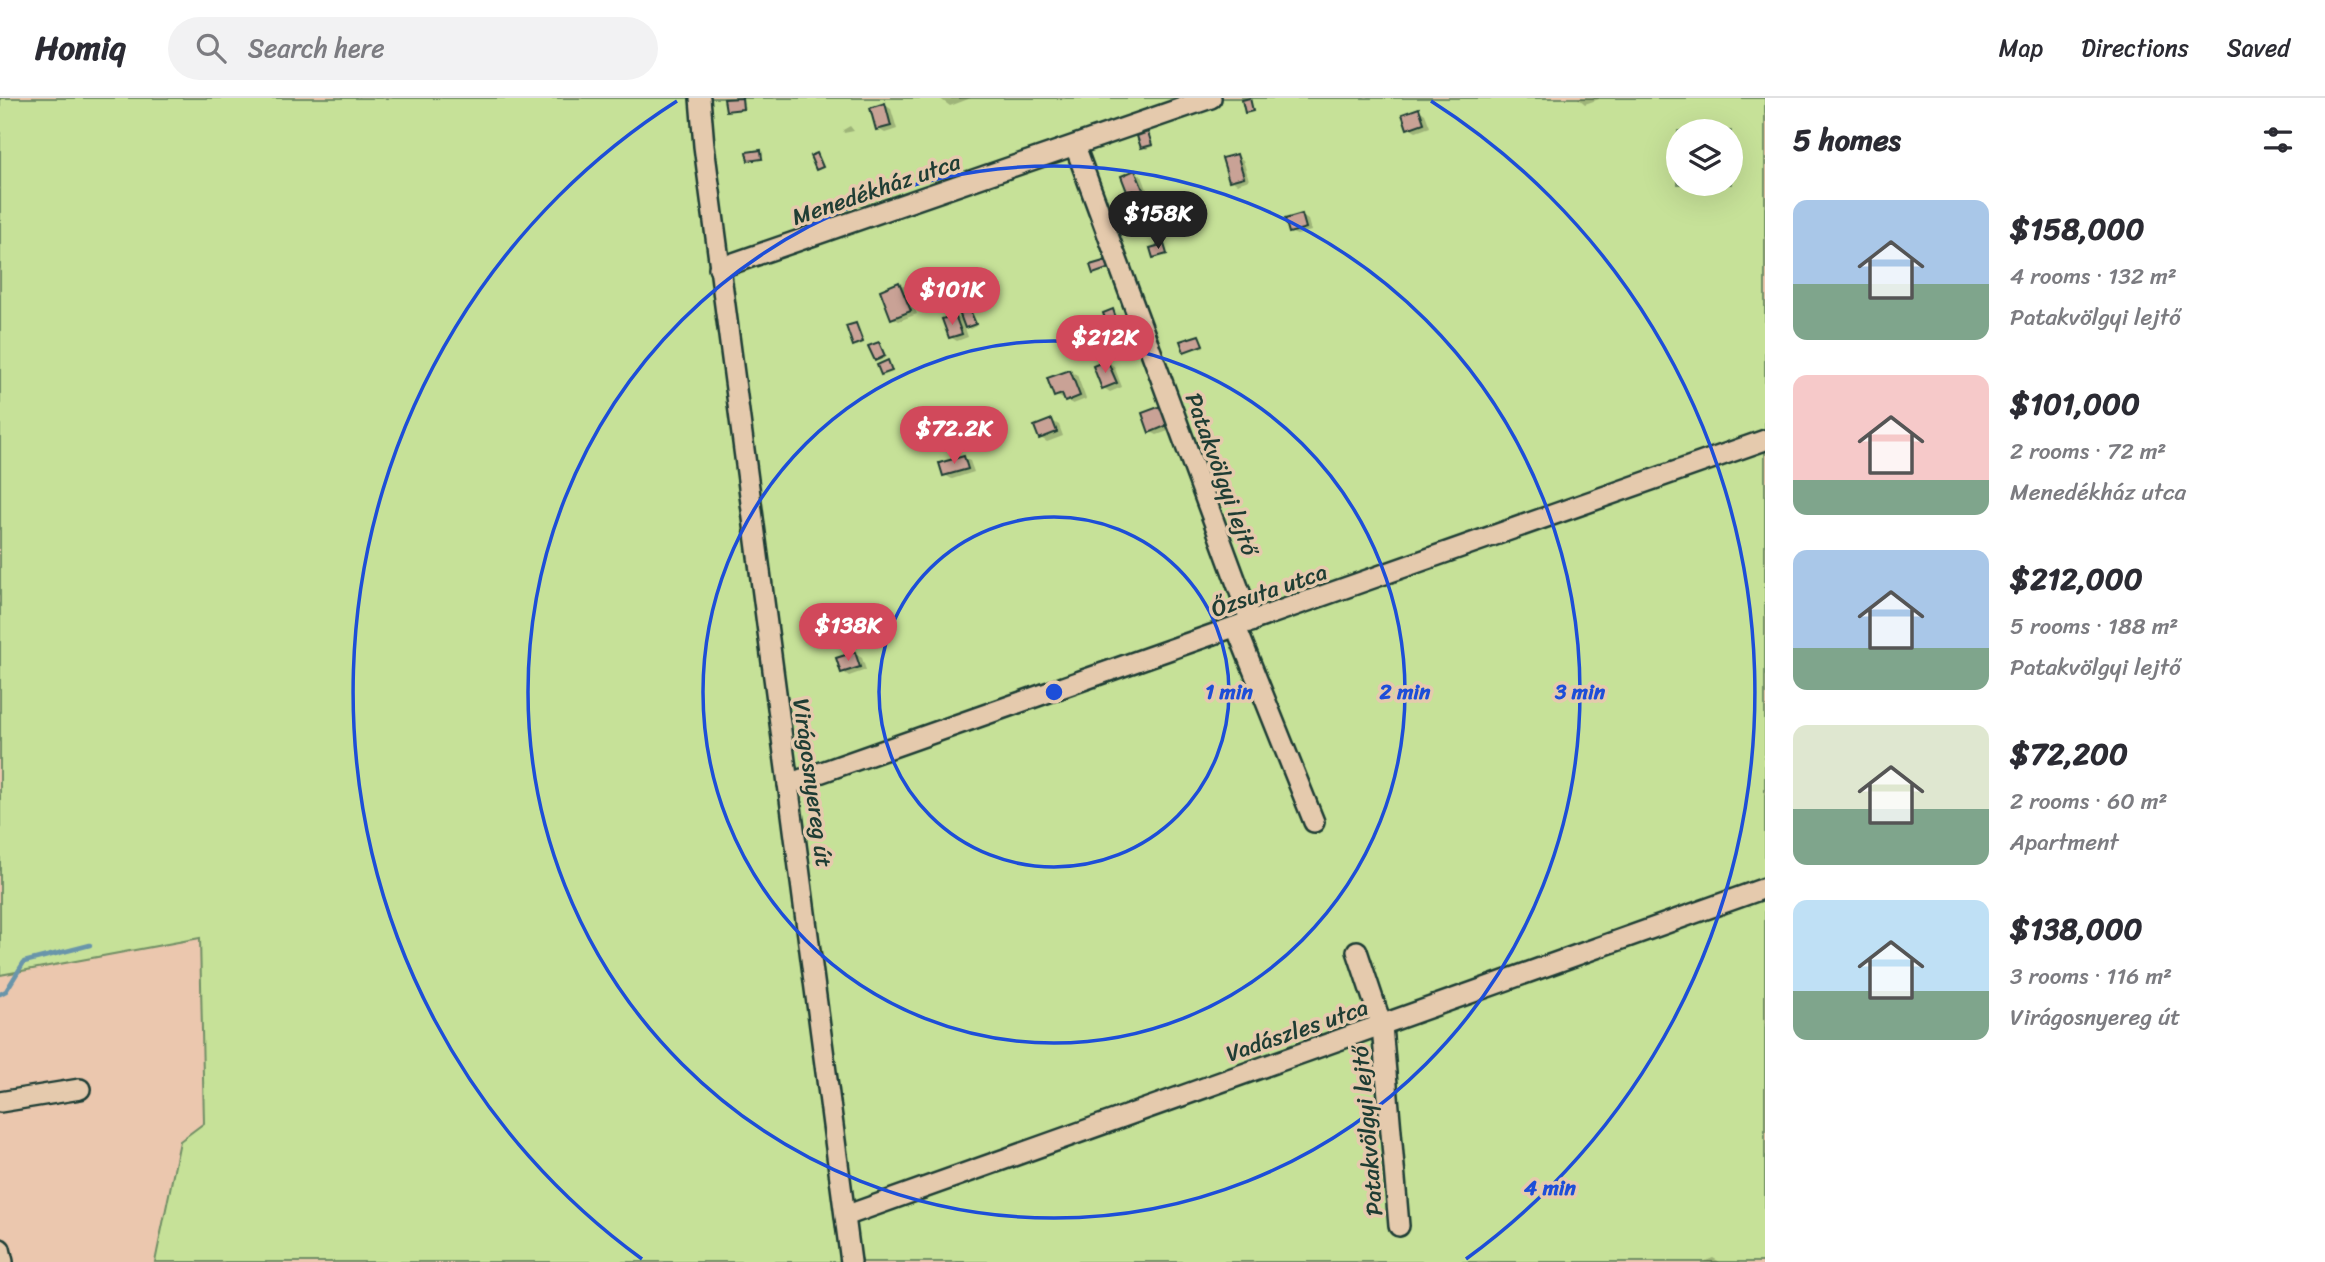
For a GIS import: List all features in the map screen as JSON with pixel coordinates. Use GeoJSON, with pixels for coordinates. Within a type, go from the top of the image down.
{"type":"FeatureCollection","features":[{"type":"Feature","properties":{"kind":"street"},"geometry":{"type":"LineString","coordinates":[[700,98],[719,268]]}},
{"type":"Feature","properties":{"kind":"street","name":"Menedékház utca"},"geometry":{"type":"LineString","coordinates":[[719,268],[1211,98]]}},
{"type":"Feature","properties":{"kind":"street","name":"Patakvölgyi lejtő"},"geometry":{"type":"LineString","coordinates":[[1075,146],[1314,822]]}},
{"type":"Feature","properties":{"kind":"street","name":"Virágosnyereg út"},"geometry":{"type":"LineString","coordinates":[[719,268],[851,1262]]}},
{"type":"Feature","properties":{"kind":"street","name":"Őzsuta utca"},"geometry":{"type":"LineString","coordinates":[[788,784],[1765,440]]}},
{"type":"Feature","properties":{"kind":"street","name":"Vadászles utca"},"geometry":{"type":"LineString","coordinates":[[845,1216],[1765,888]]}},
{"type":"Feature","properties":{"kind":"street","name":"Patakvölgyi lejtő"},"geometry":{"type":"LineString","coordinates":[[1357,951],[1382,1026],[1399,1226]]}},
{"type":"Feature","properties":{"kind":"street"},"geometry":{"type":"LineString","coordinates":[[0,1102],[80,1089]]}},
{"type":"Feature","properties":{"kind":"street"},"geometry":{"type":"LineString","coordinates":[[0,1249],[3,1262]]}},
{"type":"Feature","properties":{"kind":"green space"},"geometry":{"type":"Polygon","coordinates":[[[0,98],[1765,98],[1765,1262],[155,1262],[180,1141],[204,1123],[200,938],[0,975],[0,98]]]}},
{"type":"Feature","properties":{"kind":"building"},"geometry":{"type":"Polygon","coordinates":[[[742,98],[743,109],[726,111],[724,99],[742,98]]]}},
{"type":"Feature","properties":{"kind":"building"},"geometry":{"type":"Polygon","coordinates":[[[1250,98],[1253,111],[1245,113],[1242,100],[1250,98]]]}},
{"type":"Feature","properties":{"kind":"building"},"geometry":{"type":"Polygon","coordinates":[[[885,103],[891,126],[876,130],[870,108],[885,103]]]}},
{"type":"Feature","properties":{"kind":"building"},"geometry":{"type":"Polygon","coordinates":[[[1419,108],[1424,123],[1407,129],[1402,114],[1419,108]]]}},
{"type":"Feature","properties":{"kind":"building"},"geometry":{"type":"Polygon","coordinates":[[[1148,132],[1152,145],[1141,148],[1137,136],[1148,132]]]}},
{"type":"Feature","properties":{"kind":"building"},"geometry":{"type":"Polygon","coordinates":[[[761,150],[762,159],[748,161],[746,152],[761,150]]]}},
{"type":"Feature","properties":{"kind":"building"},"geometry":{"type":"Polygon","coordinates":[[[817,153],[823,167],[816,170],[810,156],[817,153]]]}},
{"type":"Feature","properties":{"kind":"building"},"geometry":{"type":"Polygon","coordinates":[[[1237,154],[1244,177],[1229,181],[1222,158],[1237,154]]]}},
{"type":"Feature","properties":{"kind":"building"},"geometry":{"type":"Polygon","coordinates":[[[1135,170],[1146,197],[1131,202],[1121,176],[1135,170]]]}},
{"type":"Feature","properties":{"kind":"building"},"geometry":{"type":"Polygon","coordinates":[[[1302,214],[1306,228],[1289,233],[1285,219],[1302,214]]]}},
{"type":"Feature","properties":{"kind":"building"},"geometry":{"type":"Polygon","coordinates":[[[1164,244],[1167,254],[1153,258],[1150,248],[1164,244]]]}},
{"type":"Feature","properties":{"kind":"building"},"geometry":{"type":"Polygon","coordinates":[[[1107,260],[1110,268],[1093,274],[1090,265],[1107,260]]]}},
{"type":"Feature","properties":{"kind":"building"},"geometry":{"type":"Polygon","coordinates":[[[899,282],[911,311],[891,319],[880,290],[899,282]]]}},
{"type":"Feature","properties":{"kind":"building"},"geometry":{"type":"Polygon","coordinates":[[[969,308],[976,324],[965,328],[959,312],[969,308]]]}},
{"type":"Feature","properties":{"kind":"building"},"geometry":{"type":"Polygon","coordinates":[[[1113,309],[1118,324],[1108,327],[1103,313],[1113,309]]]}},
{"type":"Feature","properties":{"kind":"building"},"geometry":{"type":"Polygon","coordinates":[[[955,315],[962,334],[949,338],[942,319],[955,315]]]}},
{"type":"Feature","properties":{"kind":"building"},"geometry":{"type":"Polygon","coordinates":[[[856,323],[863,342],[853,346],[846,326],[856,323]]]}},
{"type":"Feature","properties":{"kind":"building"},"geometry":{"type":"Polygon","coordinates":[[[1199,335],[1203,345],[1184,352],[1180,341],[1199,335]]]}},
{"type":"Feature","properties":{"kind":"building"},"geometry":{"type":"Polygon","coordinates":[[[879,342],[885,356],[875,361],[868,346],[879,342]]]}},
{"type":"Feature","properties":{"kind":"building"},"geometry":{"type":"Polygon","coordinates":[[[888,360],[892,371],[881,375],[877,365],[888,360]]]}},
{"type":"Feature","properties":{"kind":"building"},"geometry":{"type":"Polygon","coordinates":[[[1107,360],[1117,383],[1102,389],[1093,366],[1107,360]]]}},
{"type":"Feature","properties":{"kind":"building"},"geometry":{"type":"Polygon","coordinates":[[[1070,370],[1080,396],[1065,402],[1062,394],[1054,397],[1047,378],[1070,370]]]}},
{"type":"Feature","properties":{"kind":"building"},"geometry":{"type":"Polygon","coordinates":[[[1161,406],[1168,425],[1149,433],[1142,413],[1161,406]]]}},
{"type":"Feature","properties":{"kind":"building"},"geometry":{"type":"Polygon","coordinates":[[[1052,419],[1057,432],[1039,439],[1034,426],[1052,419]]]}},
{"type":"Feature","properties":{"kind":"building"},"geometry":{"type":"Polygon","coordinates":[[[964,456],[968,469],[943,476],[939,463],[964,456]]]}},
{"type":"Feature","properties":{"kind":"building"},"geometry":{"type":"Polygon","coordinates":[[[855,652],[860,667],[841,673],[836,658],[855,652]]]}},
{"type":"Feature","properties":{"kind":"waterway"},"geometry":{"type":"LineString","coordinates":[[0,994],[6,991],[24,962],[90,945]]}}]}
